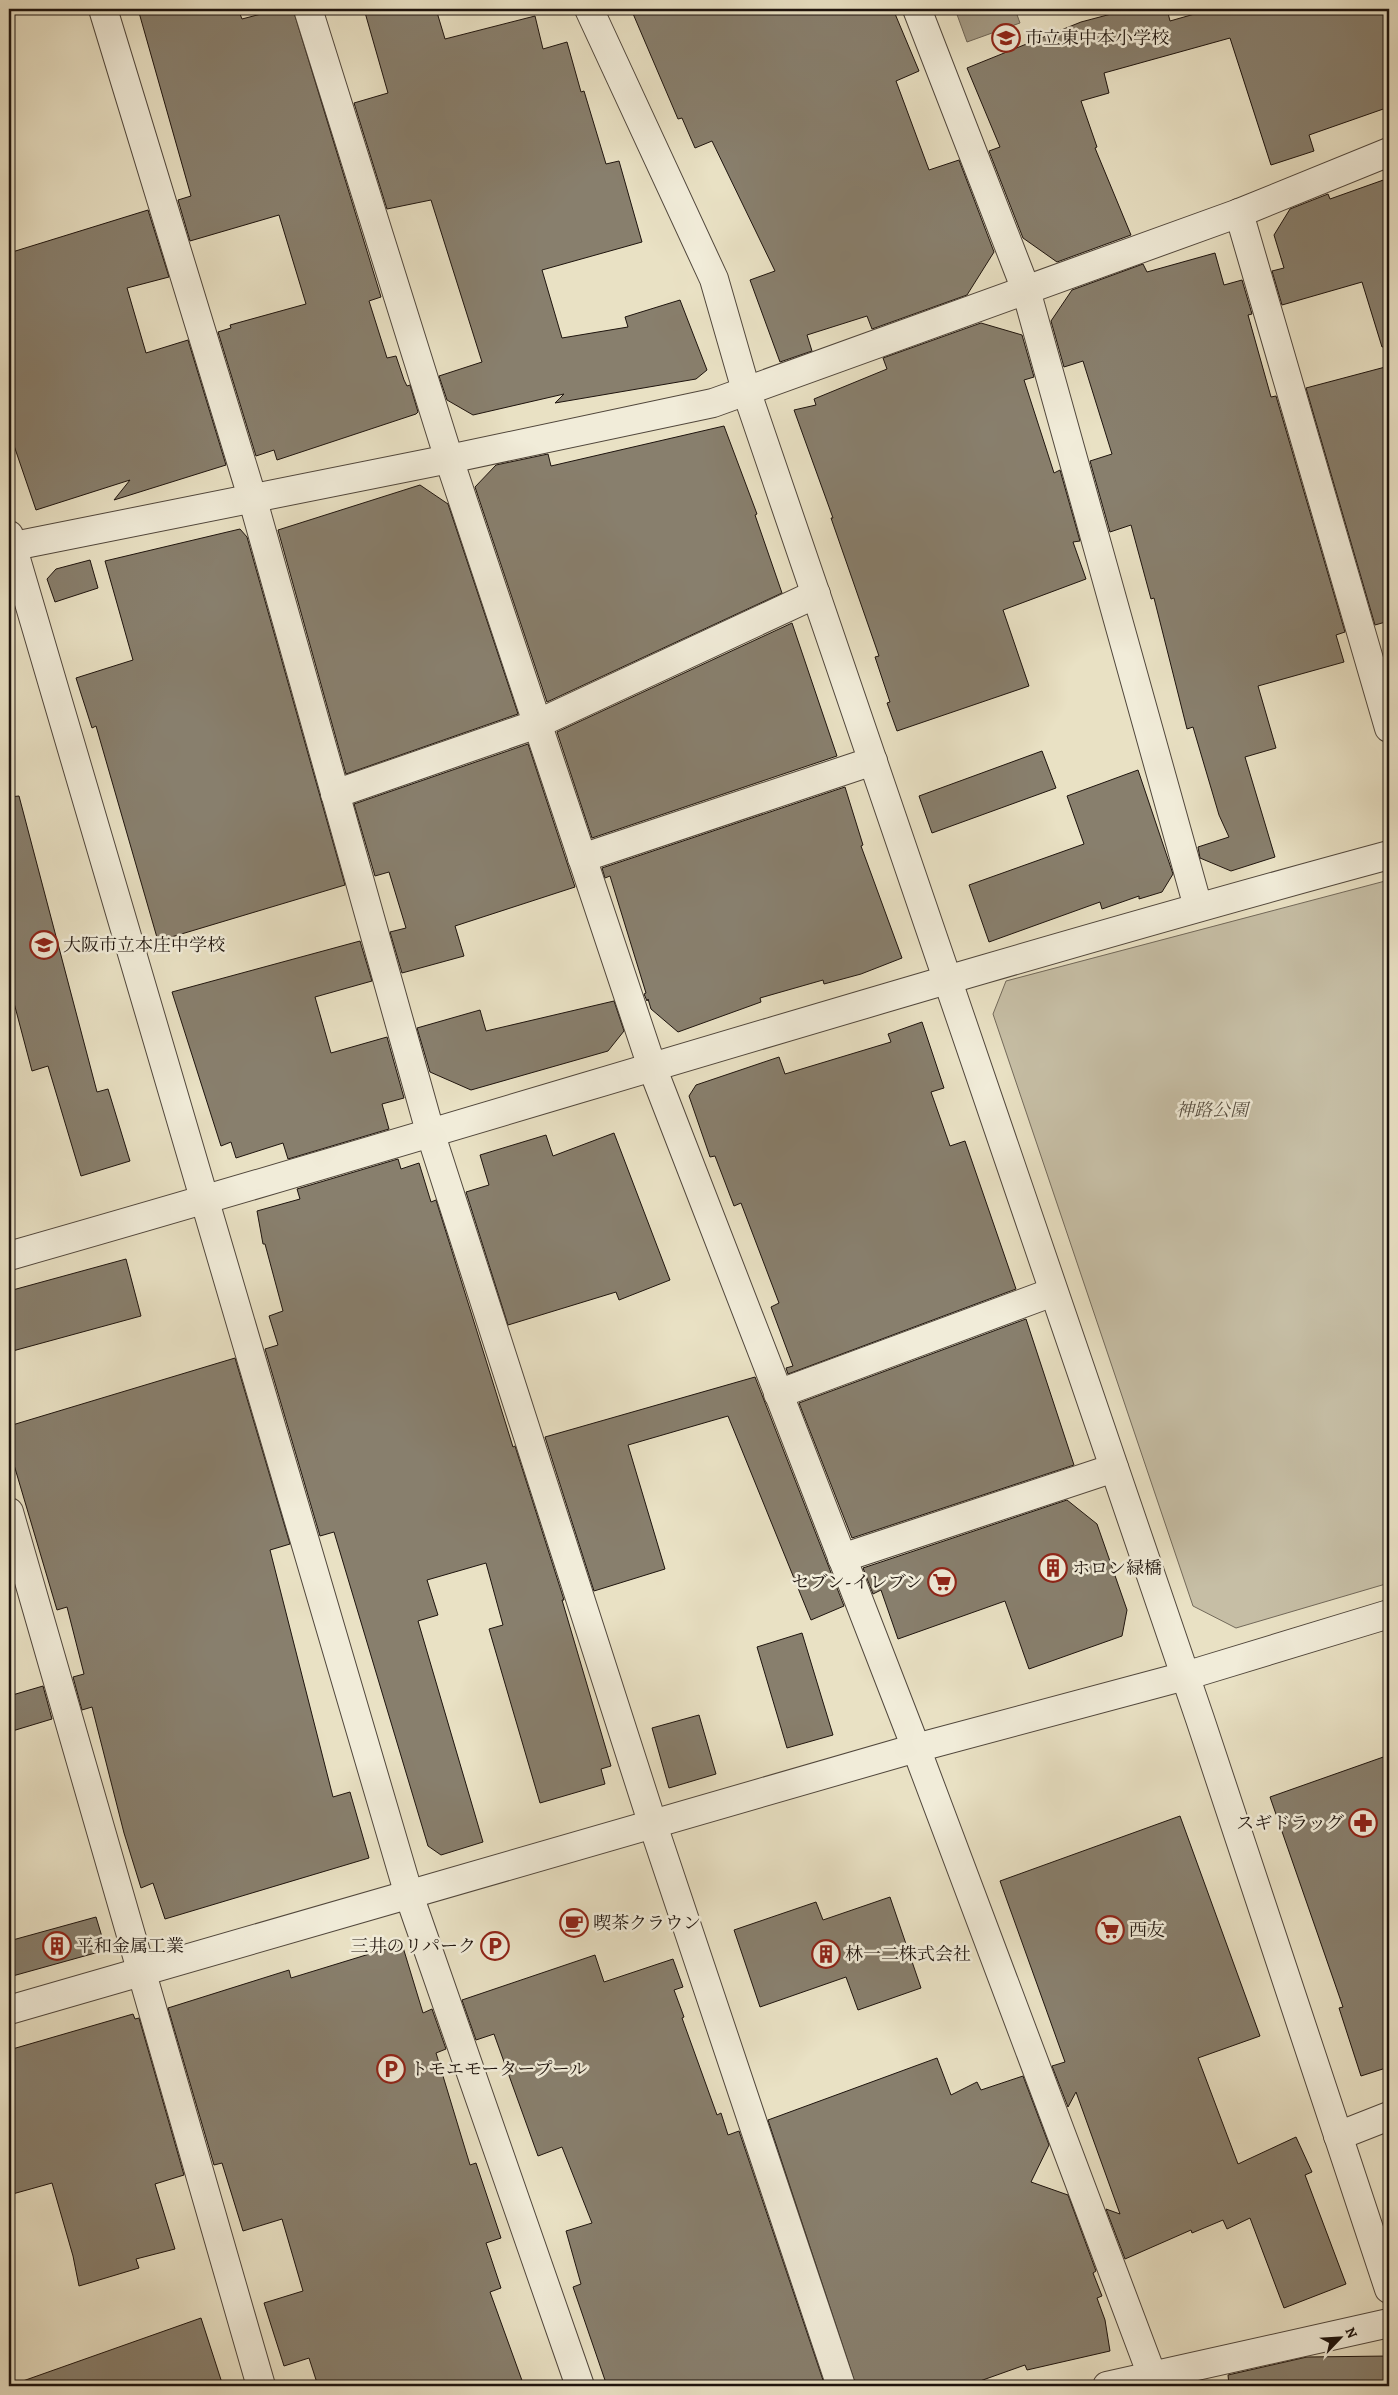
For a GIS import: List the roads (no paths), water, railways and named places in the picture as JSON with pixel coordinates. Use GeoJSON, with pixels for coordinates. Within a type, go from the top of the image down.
{"type":"FeatureCollection","features":[{"type":"Feature","properties":{"kind":"street"},"geometry":{"type":"LineString","coordinates":[[103,9],[252,497],[431,1134],[652,1824],[841,2386]]}},
{"type":"Feature","properties":{"kind":"street"},"geometry":{"type":"LineString","coordinates":[[308,9],[449,459],[652,1066],[916,1748],[1155,2382]]}},
{"type":"Feature","properties":{"kind":"street"},"geometry":{"type":"LineString","coordinates":[[589,9],[714,279],[746,390],[948,980],[1052,1292],[1185,1676],[1389,2289]]}},
{"type":"Feature","properties":{"kind":"street"},"geometry":{"type":"LineString","coordinates":[[918,9],[1026,290],[1198,907]]}},
{"type":"Feature","properties":{"kind":"street"},"geometry":{"type":"LineString","coordinates":[[580,2386],[409,1895],[10,543],[449,459],[713,403],[1239,213],[1389,152]]}},
{"type":"Feature","properties":{"kind":"street"},"geometry":{"type":"LineString","coordinates":[[1239,213],[1389,728]]}},
{"type":"Feature","properties":{"kind":"street"},"geometry":{"type":"LineString","coordinates":[[335,794],[537,724],[816,594]]}},
{"type":"Feature","properties":{"kind":"street"},"geometry":{"type":"LineString","coordinates":[[582,858],[873,761]]}},
{"type":"Feature","properties":{"kind":"street"},"geometry":{"type":"LineString","coordinates":[[9,1256],[204,1201],[652,1066],[1198,907],[1389,855]]}},
{"type":"Feature","properties":{"kind":"street"},"geometry":{"type":"LineString","coordinates":[[778,1394],[1052,1292]]}},
{"type":"Feature","properties":{"kind":"street"},"geometry":{"type":"LineString","coordinates":[[842,1558],[1114,1468]]}},
{"type":"Feature","properties":{"kind":"street"},"geometry":{"type":"LineString","coordinates":[[9,1512],[261,2386]]}},
{"type":"Feature","properties":{"kind":"street"},"geometry":{"type":"LineString","coordinates":[[9,2010],[916,1748],[1185,1676],[1389,1614]]}},
{"type":"Feature","properties":{"kind":"street"},"geometry":{"type":"LineString","coordinates":[[1338,2136],[1389,2116]]}},
{"type":"Feature","properties":{"kind":"street"},"geometry":{"type":"LineString","coordinates":[[1107,2386],[1155,2382],[1389,2323]]}},
{"type":"Feature","properties":{"kind":"place","name":"市立東中本小学校"},"geometry":{"type":"Point","coordinates":[1006,38]}},
{"type":"Feature","properties":{"kind":"place","name":"大阪市立本庄中学校"},"geometry":{"type":"Point","coordinates":[44,945]}},
{"type":"Feature","properties":{"kind":"place","name":"ホロン緑橋"},"geometry":{"type":"Point","coordinates":[1053,1568]}},
{"type":"Feature","properties":{"kind":"place","name":"セブン-イレブン"},"geometry":{"type":"Point","coordinates":[942,1582]}},
{"type":"Feature","properties":{"kind":"place","name":"スギドラッグ"},"geometry":{"type":"Point","coordinates":[1363,1823]}},
{"type":"Feature","properties":{"kind":"place","name":"喫茶クラウン"},"geometry":{"type":"Point","coordinates":[574,1923]}},
{"type":"Feature","properties":{"kind":"place","name":"西友"},"geometry":{"type":"Point","coordinates":[1110,1930]}},
{"type":"Feature","properties":{"kind":"place","name":"平和金属工業"},"geometry":{"type":"Point","coordinates":[57,1946]}},
{"type":"Feature","properties":{"kind":"place","name":"三井のリパーク"},"geometry":{"type":"Point","coordinates":[495,1946]}},
{"type":"Feature","properties":{"kind":"place","name":"林一二株式会社"},"geometry":{"type":"Point","coordinates":[826,1954]}},
{"type":"Feature","properties":{"kind":"place","name":"トモエモータープール"},"geometry":{"type":"Point","coordinates":[391,2069]}},
{"type":"Feature","properties":{"kind":"park label","name":"神路公園"},"geometry":{"type":"Point","coordinates":[1212,1110]}}]}
